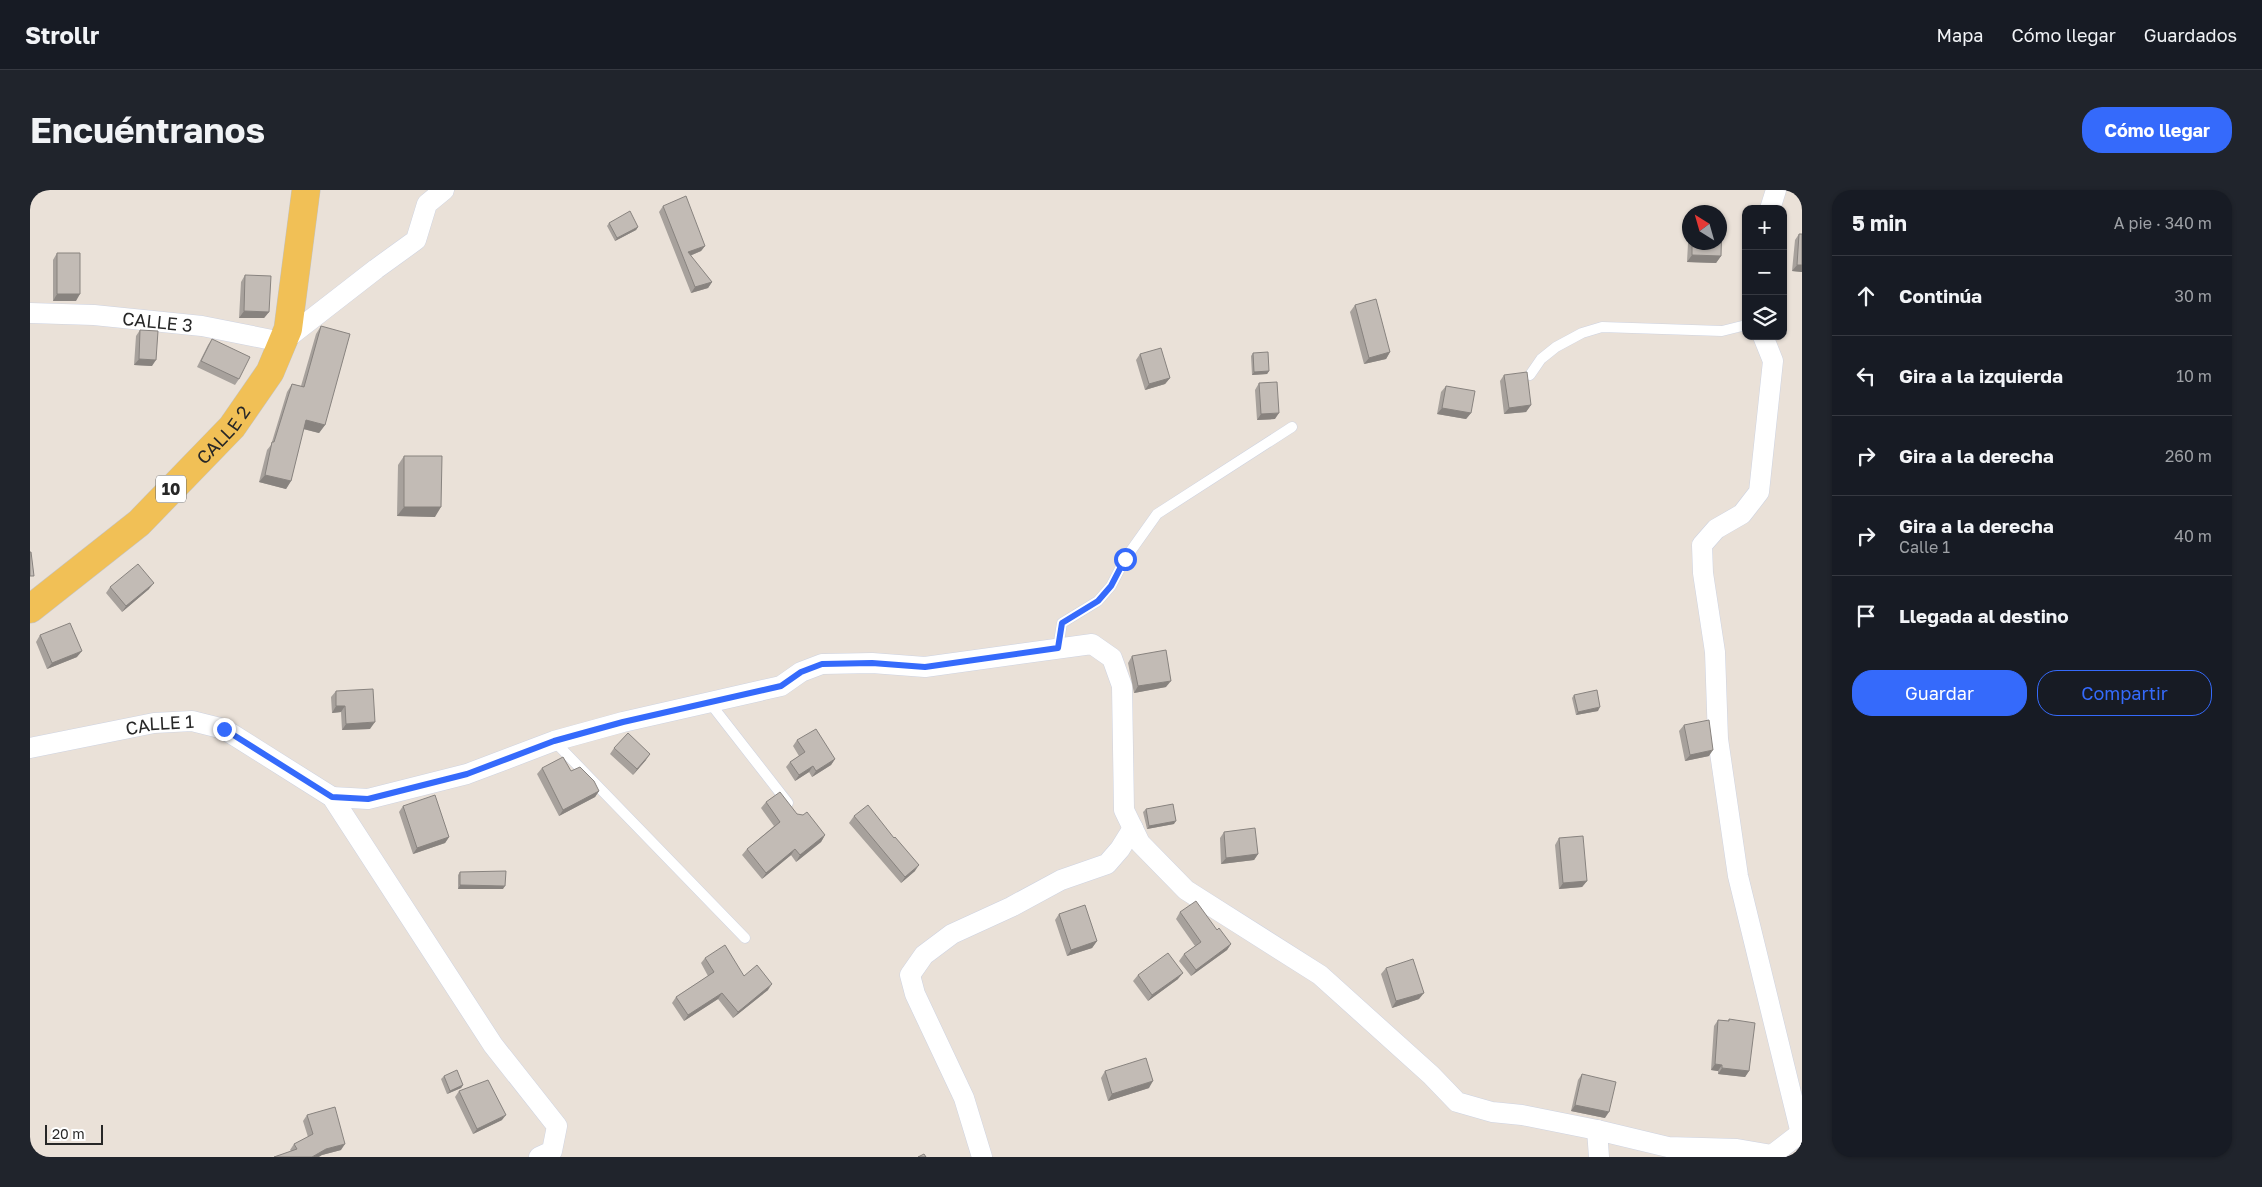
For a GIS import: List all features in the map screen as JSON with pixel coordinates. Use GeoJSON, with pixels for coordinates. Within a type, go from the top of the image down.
{"type":"FeatureCollection","features":[{"type":"Feature","properties":{"kind":"main road","name":"10"},"geometry":{"type":"LineString","coordinates":[[282,342],[288,329],[306,190]]}},
{"type":"Feature","properties":{"kind":"main road","name":"CALLE 2"},"geometry":{"type":"LineString","coordinates":[[30,609],[139,523],[232,427],[270,372],[282,342]]}},
{"type":"Feature","properties":{"kind":"street"},"geometry":{"type":"LineString","coordinates":[[282,342],[416,240],[427,204],[444,190]]}},
{"type":"Feature","properties":{"kind":"street"},"geometry":{"type":"LineString","coordinates":[[1771,205],[1776,190]]}},
{"type":"Feature","properties":{"kind":"street","name":"CALLE 3"},"geometry":{"type":"LineString","coordinates":[[30,313],[94,315],[202,326],[282,342]]}},
{"type":"Feature","properties":{"kind":"street"},"geometry":{"type":"LineString","coordinates":[[332,797],[368,799],[467,774],[554,741],[623,722],[781,686],[801,672],[822,664],[872,663],[925,667],[1092,644],[1112,658],[1122,686],[1124,810],[1140,843],[1186,890],[1320,975],[1431,1075],[1457,1102],[1492,1112],[1522,1115],[1668,1147],[1737,1149],[1772,1156],[1801,1133],[1738,876],[1718,739],[1715,652],[1703,574],[1702,545],[1716,529],[1742,514],[1759,492],[1773,361],[1765,340]]}},
{"type":"Feature","properties":{"kind":"street","name":"CALLE 1"},"geometry":{"type":"LineString","coordinates":[[30,748],[154,723],[192,721],[224,729],[332,797]]}},
{"type":"Feature","properties":{"kind":"street"},"geometry":{"type":"LineString","coordinates":[[332,797],[493,1045],[557,1126],[552,1151],[539,1157]]}},
{"type":"Feature","properties":{"kind":"street"},"geometry":{"type":"LineString","coordinates":[[982,1157],[964,1098],[915,994],[910,975],[924,955],[952,934],[1012,907],[1061,880],[1106,864],[1120,849],[1132,828]]}},
{"type":"Feature","properties":{"kind":"street"},"geometry":{"type":"LineString","coordinates":[[1597,1130],[1599,1157]]}},
{"type":"Feature","properties":{"kind":"lane"},"geometry":{"type":"LineString","coordinates":[[1530,375],[1541,359],[1556,347],[1582,333],[1602,327],[1722,331],[1742,326]]}},
{"type":"Feature","properties":{"kind":"lane"},"geometry":{"type":"LineString","coordinates":[[1058,648],[1062,623],[1098,601],[1111,586],[1125,559],[1157,514],[1292,427]]}},
{"type":"Feature","properties":{"kind":"lane"},"geometry":{"type":"LineString","coordinates":[[710,703],[796,814]]}},
{"type":"Feature","properties":{"kind":"lane"},"geometry":{"type":"LineString","coordinates":[[554,741],[745,938]]}},
{"type":"Feature","properties":{"kind":"building"},"geometry":{"type":"Polygon","coordinates":[[[686,196],[705,246],[688,252],[712,282],[695,287],[663,206],[686,196]]]}},
{"type":"Feature","properties":{"kind":"building"},"geometry":{"type":"Polygon","coordinates":[[[630,211],[638,227],[617,238],[609,223],[630,211]]]}},
{"type":"Feature","properties":{"kind":"building"},"geometry":{"type":"Polygon","coordinates":[[[1799,234],[1802,234],[1802,265],[1797,265],[1799,234]]]}},
{"type":"Feature","properties":{"kind":"building"},"geometry":{"type":"Polygon","coordinates":[[[1692,250],[1721,250],[1721,256],[1692,255],[1692,250]]]}},
{"type":"Feature","properties":{"kind":"building"},"geometry":{"type":"Polygon","coordinates":[[[57,253],[80,253],[80,294],[57,294],[57,253]]]}},
{"type":"Feature","properties":{"kind":"building"},"geometry":{"type":"Polygon","coordinates":[[[245,275],[271,276],[269,312],[244,311],[245,275]]]}},
{"type":"Feature","properties":{"kind":"building"},"geometry":{"type":"Polygon","coordinates":[[[1376,299],[1390,352],[1369,358],[1355,305],[1376,299]]]}},
{"type":"Feature","properties":{"kind":"building"},"geometry":{"type":"Polygon","coordinates":[[[321,326],[350,334],[325,425],[306,420],[291,481],[265,475],[272,442],[274,442],[292,384],[304,387],[321,326]]]}},
{"type":"Feature","properties":{"kind":"building"},"geometry":{"type":"Polygon","coordinates":[[[140,330],[158,331],[156,360],[139,359],[140,330]]]}},
{"type":"Feature","properties":{"kind":"building"},"geometry":{"type":"Polygon","coordinates":[[[212,339],[250,357],[239,379],[201,361],[212,339]]]}},
{"type":"Feature","properties":{"kind":"building"},"geometry":{"type":"Polygon","coordinates":[[[1161,348],[1170,378],[1149,384],[1140,354],[1161,348]]]}},
{"type":"Feature","properties":{"kind":"building"},"geometry":{"type":"Polygon","coordinates":[[[1268,352],[1269,371],[1254,372],[1253,353],[1268,352]]]}},
{"type":"Feature","properties":{"kind":"building"},"geometry":{"type":"Polygon","coordinates":[[[1527,372],[1531,405],[1509,408],[1504,375],[1527,372]]]}},
{"type":"Feature","properties":{"kind":"building"},"geometry":{"type":"Polygon","coordinates":[[[1277,382],[1279,413],[1261,414],[1259,383],[1277,382]]]}},
{"type":"Feature","properties":{"kind":"building"},"geometry":{"type":"Polygon","coordinates":[[[1446,386],[1475,391],[1471,413],[1442,408],[1446,386]]]}},
{"type":"Feature","properties":{"kind":"building"},"geometry":{"type":"Polygon","coordinates":[[[404,456],[442,456],[441,507],[404,507],[404,456]]]}},
{"type":"Feature","properties":{"kind":"building"},"geometry":{"type":"Polygon","coordinates":[[[31,552],[34,576],[30,576],[31,552]]]}},
{"type":"Feature","properties":{"kind":"building"},"geometry":{"type":"Polygon","coordinates":[[[138,564],[154,583],[126,606],[110,587],[138,564]]]}},
{"type":"Feature","properties":{"kind":"building"},"geometry":{"type":"Polygon","coordinates":[[[70,623],[82,651],[52,663],[40,635],[70,623]]]}},
{"type":"Feature","properties":{"kind":"building"},"geometry":{"type":"Polygon","coordinates":[[[1166,650],[1171,681],[1138,686],[1132,656],[1166,650]]]}},
{"type":"Feature","properties":{"kind":"building"},"geometry":{"type":"Polygon","coordinates":[[[373,689],[375,722],[346,724],[345,706],[336,706],[336,691],[373,689]]]}},
{"type":"Feature","properties":{"kind":"building"},"geometry":{"type":"Polygon","coordinates":[[[1597,690],[1600,707],[1578,712],[1574,695],[1597,690]]]}},
{"type":"Feature","properties":{"kind":"building"},"geometry":{"type":"Polygon","coordinates":[[[1709,720],[1713,750],[1690,755],[1684,725],[1709,720]]]}},
{"type":"Feature","properties":{"kind":"building"},"geometry":{"type":"Polygon","coordinates":[[[816,729],[835,759],[816,771],[813,766],[799,775],[790,762],[805,752],[797,740],[816,729]]]}},
{"type":"Feature","properties":{"kind":"building"},"geometry":{"type":"Polygon","coordinates":[[[628,733],[650,754],[637,769],[614,748],[628,733]]]}},
{"type":"Feature","properties":{"kind":"building"},"geometry":{"type":"Polygon","coordinates":[[[563,757],[571,771],[580,767],[594,781],[599,791],[563,810],[542,768],[563,757]]]}},
{"type":"Feature","properties":{"kind":"building"},"geometry":{"type":"Polygon","coordinates":[[[780,792],[797,814],[803,815],[807,812],[825,835],[800,855],[795,849],[766,873],[747,849],[780,822],[766,802],[780,792]]]}},
{"type":"Feature","properties":{"kind":"building"},"geometry":{"type":"Polygon","coordinates":[[[435,795],[449,837],[417,848],[403,806],[435,795]]]}},
{"type":"Feature","properties":{"kind":"building"},"geometry":{"type":"Polygon","coordinates":[[[1173,804],[1176,821],[1149,826],[1146,809],[1173,804]]]}},
{"type":"Feature","properties":{"kind":"building"},"geometry":{"type":"Polygon","coordinates":[[[868,805],[894,838],[919,865],[905,877],[854,816],[868,805]]]}},
{"type":"Feature","properties":{"kind":"building"},"geometry":{"type":"Polygon","coordinates":[[[1255,828],[1258,854],[1226,858],[1224,832],[1255,828]]]}},
{"type":"Feature","properties":{"kind":"building"},"geometry":{"type":"Polygon","coordinates":[[[1583,836],[1587,881],[1563,883],[1559,838],[1583,836]]]}},
{"type":"Feature","properties":{"kind":"building"},"geometry":{"type":"Polygon","coordinates":[[[506,871],[505,886],[460,885],[460,872],[506,871]]]}},
{"type":"Feature","properties":{"kind":"building"},"geometry":{"type":"Polygon","coordinates":[[[1196,901],[1217,930],[1219,928],[1231,944],[1196,970],[1184,954],[1201,942],[1180,912],[1196,901]]]}},
{"type":"Feature","properties":{"kind":"building"},"geometry":{"type":"Polygon","coordinates":[[[1085,905],[1097,941],[1071,950],[1059,914],[1085,905]]]}},
{"type":"Feature","properties":{"kind":"building"},"geometry":{"type":"Polygon","coordinates":[[[725,945],[744,976],[757,965],[772,984],[738,1012],[722,993],[688,1015],[676,997],[714,972],[705,958],[725,945]]]}},
{"type":"Feature","properties":{"kind":"building"},"geometry":{"type":"Polygon","coordinates":[[[1168,953],[1183,973],[1152,995],[1138,975],[1168,953]]]}},
{"type":"Feature","properties":{"kind":"building"},"geometry":{"type":"Polygon","coordinates":[[[1413,959],[1424,993],[1396,1001],[1386,968],[1413,959]]]}},
{"type":"Feature","properties":{"kind":"building"},"geometry":{"type":"Polygon","coordinates":[[[1729,1019],[1755,1023],[1749,1071],[1722,1068],[1722,1065],[1715,1064],[1718,1020],[1729,1021],[1729,1019]]]}},
{"type":"Feature","properties":{"kind":"building"},"geometry":{"type":"Polygon","coordinates":[[[1146,1058],[1153,1081],[1112,1094],[1105,1071],[1146,1058]]]}},
{"type":"Feature","properties":{"kind":"building"},"geometry":{"type":"Polygon","coordinates":[[[457,1070],[463,1085],[450,1091],[444,1076],[457,1070]]]}},
{"type":"Feature","properties":{"kind":"building"},"geometry":{"type":"Polygon","coordinates":[[[1582,1074],[1616,1082],[1609,1112],[1575,1105],[1582,1074]]]}},
{"type":"Feature","properties":{"kind":"building"},"geometry":{"type":"Polygon","coordinates":[[[488,1080],[506,1115],[477,1129],[459,1091],[488,1080]]]}},
{"type":"Feature","properties":{"kind":"building"},"geometry":{"type":"Polygon","coordinates":[[[335,1107],[345,1144],[326,1149],[312,1157],[274,1157],[297,1149],[294,1144],[313,1134],[307,1115],[335,1107]]]}},
{"type":"Feature","properties":{"kind":"route"},"geometry":{"type":"LineString","coordinates":[[224,729],[332,797],[368,799],[467,774],[554,741],[623,722],[781,686],[801,672],[822,664],[872,663],[925,667],[1058,648],[1062,623],[1098,601],[1111,586],[1125,559]]}}]}
